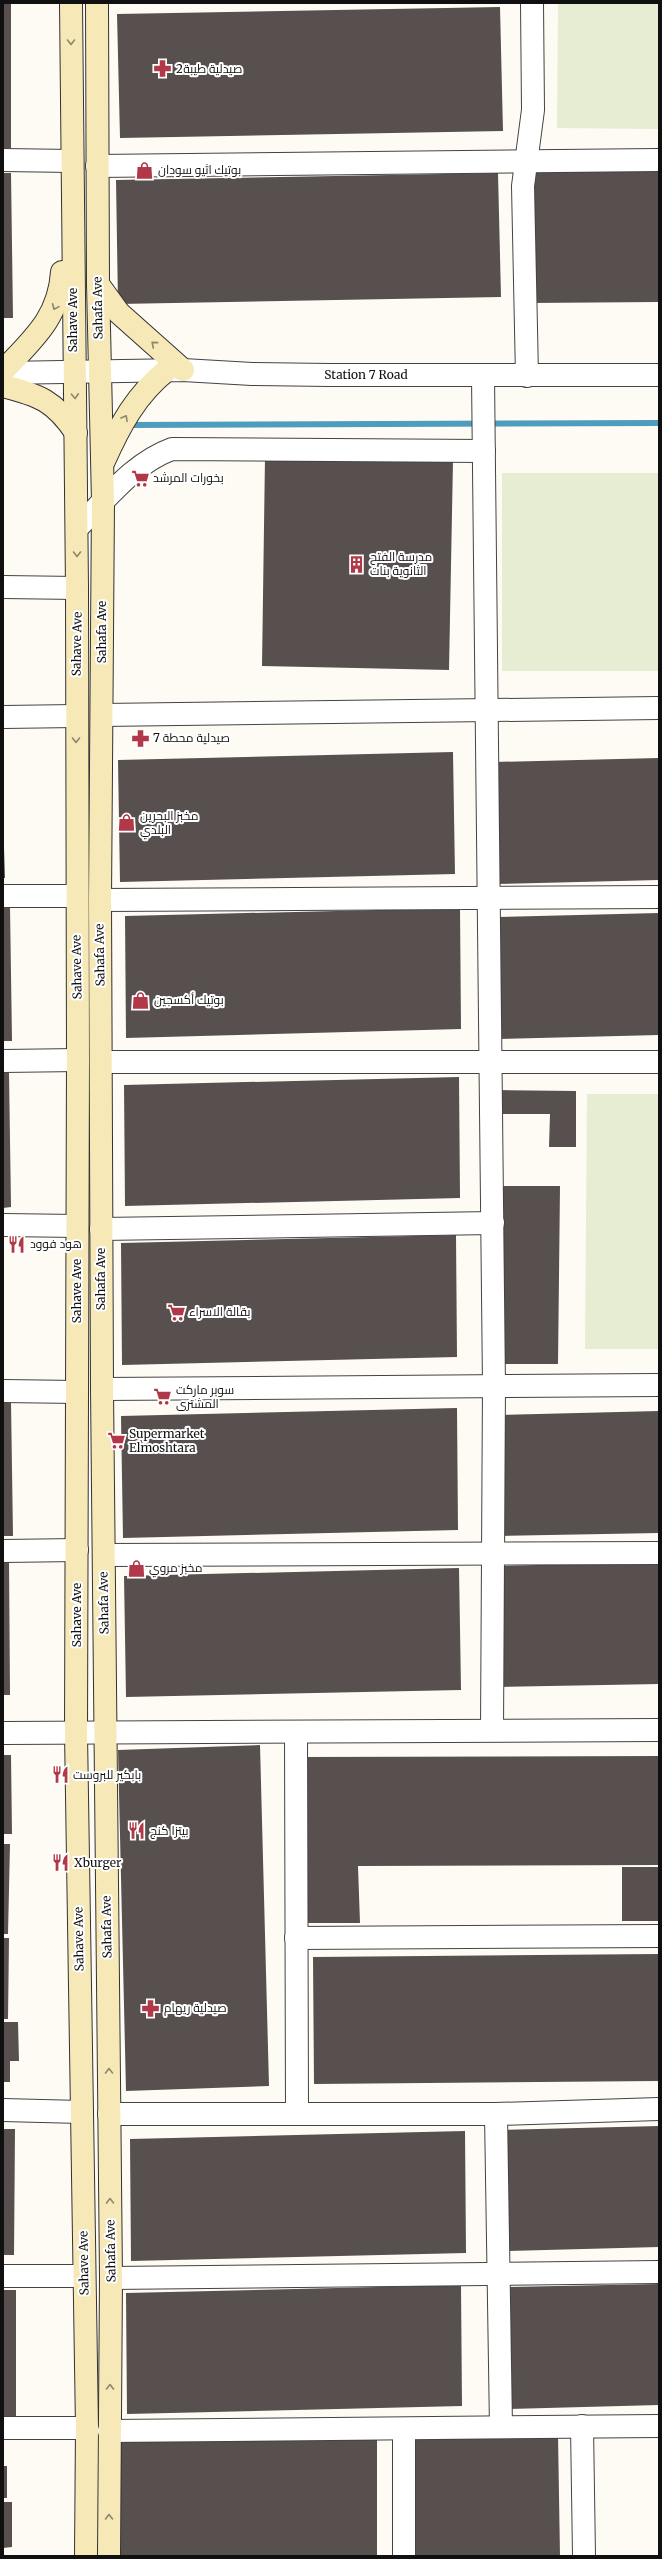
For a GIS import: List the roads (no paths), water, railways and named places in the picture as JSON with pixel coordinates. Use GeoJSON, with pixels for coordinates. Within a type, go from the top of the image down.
{"type":"FeatureCollection","features":[{"type":"Feature","properties":{"kind":"main road","name":"Sahave Ave"},"geometry":{"type":"LineString","coordinates":[[71,3],[73,370],[76,433],[77,528],[76,896],[78,1060],[76,1733],[87,2428],[86,2556]]}},
{"type":"Feature","properties":{"kind":"main road","name":"Sahafa Ave"},"geometry":{"type":"LineString","coordinates":[[97,3],[99,370],[103,502],[100,900],[102,1389],[111,2278],[109,2556]]}},
{"type":"Feature","properties":{"kind":"main road"},"geometry":{"type":"LineString","coordinates":[[3,372],[42,328],[58,302],[64,226],[72,200]]}},
{"type":"Feature","properties":{"kind":"main road"},"geometry":{"type":"LineString","coordinates":[[98,284],[120,313],[175,370],[152,382],[128,411],[102,466]]}},
{"type":"Feature","properties":{"kind":"main road"},"geometry":{"type":"LineString","coordinates":[[3,386],[47,400],[65,416],[76,433]]}},
{"type":"Feature","properties":{"kind":"street"},"geometry":{"type":"LineString","coordinates":[[527,376],[523,186],[525,161],[533,110],[532,3]]}},
{"type":"Feature","properties":{"kind":"street"},"geometry":{"type":"LineString","coordinates":[[3,160],[72,161]]}},
{"type":"Feature","properties":{"kind":"street"},"geometry":{"type":"LineString","coordinates":[[97,166],[659,160]]}},
{"type":"Feature","properties":{"kind":"street","name":"Station 7 Road"},"geometry":{"type":"LineString","coordinates":[[3,372],[175,370],[252,374],[483,376],[659,375]]}},
{"type":"Feature","properties":{"kind":"street"},"geometry":{"type":"LineString","coordinates":[[483,376],[493,1223],[494,1552],[492,1730]]}},
{"type":"Feature","properties":{"kind":"street"},"geometry":{"type":"LineString","coordinates":[[77,528],[132,473],[162,453],[172,449],[484,451]]}},
{"type":"Feature","properties":{"kind":"street"},"geometry":{"type":"LineString","coordinates":[[3,587],[77,588]]}},
{"type":"Feature","properties":{"kind":"street"},"geometry":{"type":"LineString","coordinates":[[102,715],[659,708]]}},
{"type":"Feature","properties":{"kind":"street"},"geometry":{"type":"LineString","coordinates":[[3,717],[76,716]]}},
{"type":"Feature","properties":{"kind":"street"},"geometry":{"type":"LineString","coordinates":[[3,896],[76,896]]}},
{"type":"Feature","properties":{"kind":"street"},"geometry":{"type":"LineString","coordinates":[[100,900],[659,897]]}},
{"type":"Feature","properties":{"kind":"street"},"geometry":{"type":"LineString","coordinates":[[3,1061],[78,1060]]}},
{"type":"Feature","properties":{"kind":"street"},"geometry":{"type":"LineString","coordinates":[[101,1062],[659,1062]]}},
{"type":"Feature","properties":{"kind":"street"},"geometry":{"type":"LineString","coordinates":[[101,1230],[493,1223]]}},
{"type":"Feature","properties":{"kind":"street"},"geometry":{"type":"LineString","coordinates":[[3,1225],[77,1226]]}},
{"type":"Feature","properties":{"kind":"street"},"geometry":{"type":"LineString","coordinates":[[102,1389],[659,1385]]}},
{"type":"Feature","properties":{"kind":"street"},"geometry":{"type":"LineString","coordinates":[[3,1391],[77,1392]]}},
{"type":"Feature","properties":{"kind":"street"},"geometry":{"type":"LineString","coordinates":[[3,1550],[77,1550]]}},
{"type":"Feature","properties":{"kind":"street"},"geometry":{"type":"LineString","coordinates":[[104,1555],[494,1552],[659,1553]]}},
{"type":"Feature","properties":{"kind":"street"},"geometry":{"type":"LineString","coordinates":[[3,1733],[76,1733],[105,1731],[296,1732],[659,1730]]}},
{"type":"Feature","properties":{"kind":"street"},"geometry":{"type":"LineString","coordinates":[[296,1732],[297,2113]]}},
{"type":"Feature","properties":{"kind":"street"},"geometry":{"type":"LineString","coordinates":[[296,1938],[659,1936]]}},
{"type":"Feature","properties":{"kind":"street"},"geometry":{"type":"LineString","coordinates":[[109,2114],[496,2114],[659,2109]]}},
{"type":"Feature","properties":{"kind":"street"},"geometry":{"type":"LineString","coordinates":[[3,2110],[81,2112]]}},
{"type":"Feature","properties":{"kind":"street"},"geometry":{"type":"LineString","coordinates":[[496,2114],[501,2427]]}},
{"type":"Feature","properties":{"kind":"street"},"geometry":{"type":"LineString","coordinates":[[111,2278],[659,2272]]}},
{"type":"Feature","properties":{"kind":"street"},"geometry":{"type":"LineString","coordinates":[[3,2276],[84,2276]]}},
{"type":"Feature","properties":{"kind":"street"},"geometry":{"type":"LineString","coordinates":[[582,2426],[584,2556]]}},
{"type":"Feature","properties":{"kind":"street"},"geometry":{"type":"LineString","coordinates":[[109,2431],[404,2430],[501,2427],[659,2426]]}},
{"type":"Feature","properties":{"kind":"street"},"geometry":{"type":"LineString","coordinates":[[3,2428],[87,2428]]}},
{"type":"Feature","properties":{"kind":"street"},"geometry":{"type":"LineString","coordinates":[[404,2430],[404,2556]]}},
{"type":"Feature","properties":{"kind":"waterway"},"geometry":{"type":"LineString","coordinates":[[127,425],[659,423]]}},
{"type":"Feature","properties":{"kind":"place","name":"صيدلية طيبة2"},"geometry":{"type":"Point","coordinates":[163,69]}},
{"type":"Feature","properties":{"kind":"place","name":"بوتيك اثيو سودان"},"geometry":{"type":"Point","coordinates":[145,170]}},
{"type":"Feature","properties":{"kind":"place","name":"بخورات المرشد"},"geometry":{"type":"Point","coordinates":[140,478]}},
{"type":"Feature","properties":{"kind":"place","name":"مدرسة الفتح الثانوية بنات"},"geometry":{"type":"Point","coordinates":[357,564]}},
{"type":"Feature","properties":{"kind":"place","name":"صيدلية محطة 7"},"geometry":{"type":"Point","coordinates":[140,738]}},
{"type":"Feature","properties":{"kind":"place","name":"مخبز البحرين البلدي"},"geometry":{"type":"Point","coordinates":[127,823]}},
{"type":"Feature","properties":{"kind":"place","name":"بوتيك أكسجين"},"geometry":{"type":"Point","coordinates":[141,1000]}},
{"type":"Feature","properties":{"kind":"place","name":"هود فوود"},"geometry":{"type":"Point","coordinates":[17,1244]}},
{"type":"Feature","properties":{"kind":"place","name":"بقالة الاسراء"},"geometry":{"type":"Point","coordinates":[176,1312]}},
{"type":"Feature","properties":{"kind":"place","name":"سوبر ماركت المشترى"},"geometry":{"type":"Point","coordinates":[163,1397]}},
{"type":"Feature","properties":{"kind":"place","name":"Supermarket Elmoshtara"},"geometry":{"type":"Point","coordinates":[116,1441]}},
{"type":"Feature","properties":{"kind":"place","name":"مخبز مروي"},"geometry":{"type":"Point","coordinates":[136,1568]}},
{"type":"Feature","properties":{"kind":"place","name":"بابكير للبروست"},"geometry":{"type":"Point","coordinates":[60,1775]}},
{"type":"Feature","properties":{"kind":"place","name":"بيتزا كنج"},"geometry":{"type":"Point","coordinates":[137,1831]}},
{"type":"Feature","properties":{"kind":"place","name":"Xburger"},"geometry":{"type":"Point","coordinates":[61,1863]}},
{"type":"Feature","properties":{"kind":"place","name":"صيدلية ريهام"},"geometry":{"type":"Point","coordinates":[151,2008]}}]}
